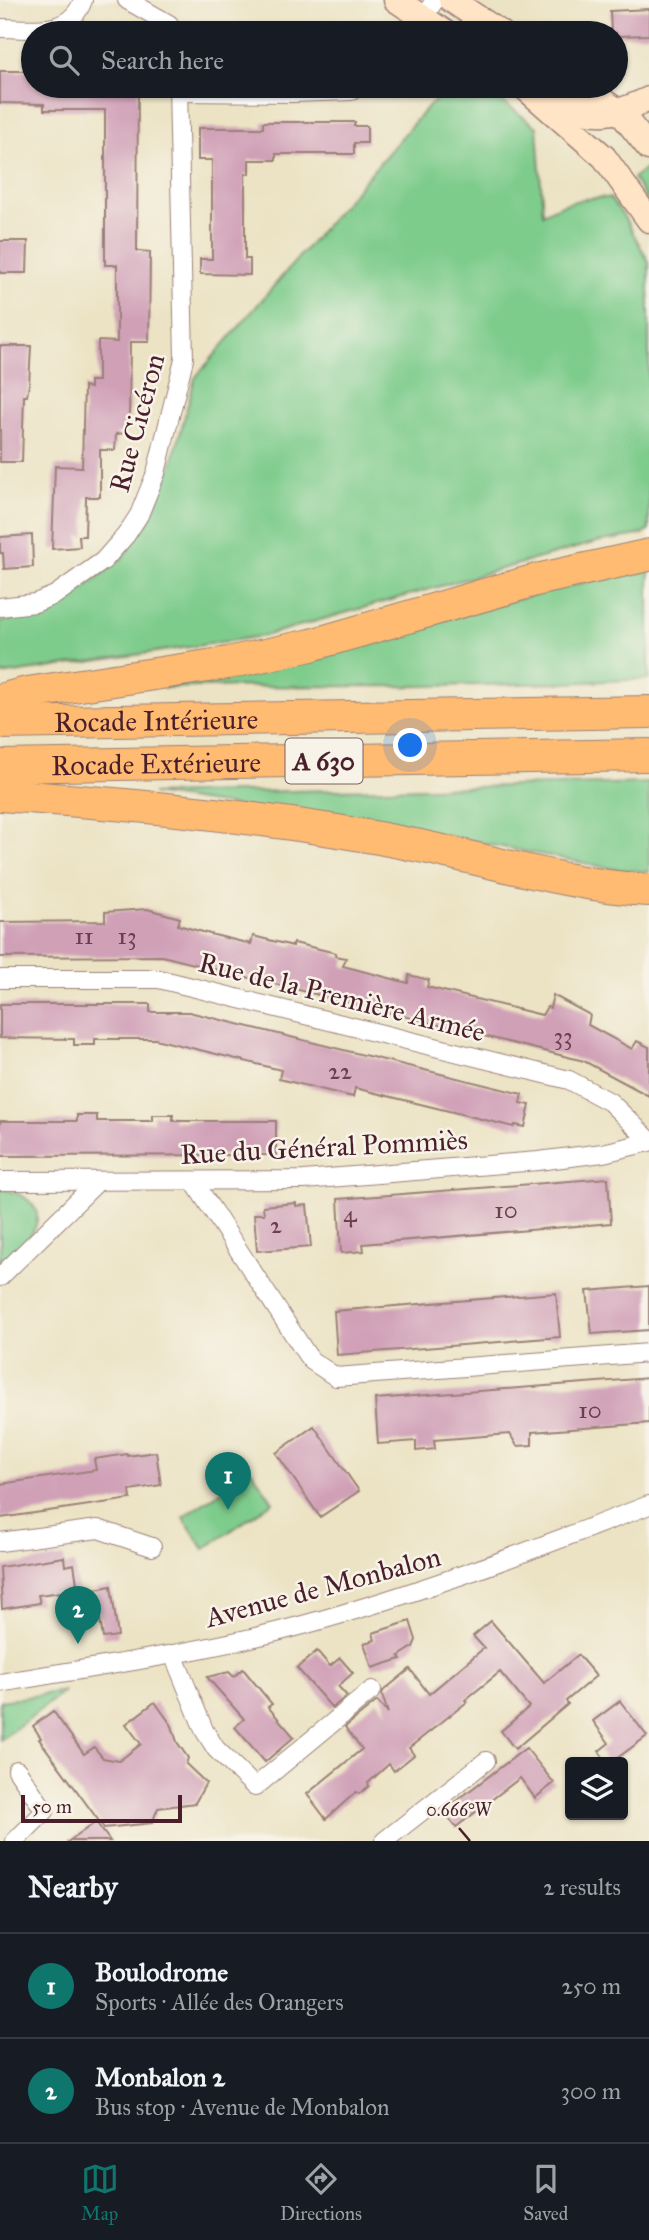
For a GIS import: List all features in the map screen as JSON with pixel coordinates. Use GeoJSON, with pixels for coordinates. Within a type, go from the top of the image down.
{"type":"FeatureCollection","features":[{"type":"Feature","properties":{"kind":"highway"},"geometry":{"type":"LineString","coordinates":[[0,700],[27,693],[228,663],[310,645],[536,580],[649,555]]}},
{"type":"Feature","properties":{"kind":"highway","name":"Rocade Intérieure"},"geometry":{"type":"LineString","coordinates":[[0,723],[649,712]]}},
{"type":"Feature","properties":{"kind":"highway","name":"Rocade Extérieure"},"geometry":{"type":"LineString","coordinates":[[0,766],[649,755]]}},
{"type":"Feature","properties":{"kind":"highway"},"geometry":{"type":"LineString","coordinates":[[0,795],[147,805],[285,822],[420,846],[539,874],[649,890]]}},
{"type":"Feature","properties":{"kind":"main road"},"geometry":{"type":"LineString","coordinates":[[396,0],[429,9]]}},
{"type":"Feature","properties":{"kind":"main road"},"geometry":{"type":"LineString","coordinates":[[451,0],[483,21]]}},
{"type":"Feature","properties":{"kind":"main road"},"geometry":{"type":"LineString","coordinates":[[538,98],[604,157],[649,220]]}},
{"type":"Feature","properties":{"kind":"main road"},"geometry":{"type":"LineString","coordinates":[[549,98],[587,114],[620,112],[649,99]]}},
{"type":"Feature","properties":{"kind":"main road"},"geometry":{"type":"LineString","coordinates":[[598,98],[620,112],[649,148]]}},
{"type":"Feature","properties":{"kind":"main road"},"geometry":{"type":"LineString","coordinates":[[604,157],[620,112]]}},
{"type":"Feature","properties":{"kind":"street"},"geometry":{"type":"LineString","coordinates":[[68,21],[83,0]]}},
{"type":"Feature","properties":{"kind":"street"},"geometry":{"type":"LineString","coordinates":[[127,0],[164,21]]}},
{"type":"Feature","properties":{"kind":"street"},"geometry":{"type":"LineString","coordinates":[[0,28],[21,28]]}},
{"type":"Feature","properties":{"kind":"street","name":"Rue Cicéron"},"geometry":{"type":"LineString","coordinates":[[0,607],[34,603],[55,595],[103,561],[139,515],[156,473],[184,359],[178,98]]}},
{"type":"Feature","properties":{"kind":"street","name":"Rue de la Première Armée"},"geometry":{"type":"LineString","coordinates":[[0,979],[159,979],[569,1080],[610,1102],[649,1141]]}},
{"type":"Feature","properties":{"kind":"street","name":"Rue du Général Pommiès"},"geometry":{"type":"LineString","coordinates":[[0,1181],[304,1180],[525,1162],[603,1153],[649,1141]]}},
{"type":"Feature","properties":{"kind":"street"},"geometry":{"type":"LineString","coordinates":[[0,1277],[98,1181]]}},
{"type":"Feature","properties":{"kind":"street"},"geometry":{"type":"LineString","coordinates":[[194,1182],[307,1354],[336,1377],[649,1353]]}},
{"type":"Feature","properties":{"kind":"street","name":"Avenue de Monbalon"},"geometry":{"type":"LineString","coordinates":[[0,1683],[173,1654],[302,1626],[477,1571],[649,1505]]}},
{"type":"Feature","properties":{"kind":"street"},"geometry":{"type":"LineString","coordinates":[[0,1542],[98,1529],[152,1547]]}},
{"type":"Feature","properties":{"kind":"street"},"geometry":{"type":"LineString","coordinates":[[173,1654],[204,1730],[216,1749],[255,1787],[372,1690]]}},
{"type":"Feature","properties":{"kind":"street"},"geometry":{"type":"LineString","coordinates":[[395,1838],[486,1761]]}},
{"type":"Feature","properties":{"kind":"street"},"geometry":{"type":"LineString","coordinates":[[15,1841],[45,1811],[17,1770]]}},
{"type":"Feature","properties":{"kind":"green space"},"geometry":{"type":"Polygon","coordinates":[[[438,98],[497,98],[537,127],[543,214],[575,201],[610,198],[623,215],[649,262],[649,530],[644,534],[597,542],[263,636],[0,675],[0,622],[40,613],[76,595],[122,558],[148,522],[171,467],[195,378],[438,98]]]}},
{"type":"Feature","properties":{"kind":"green space"},"geometry":{"type":"Polygon","coordinates":[[[649,167],[649,204],[633,178],[649,167]]]}},
{"type":"Feature","properties":{"kind":"green space"},"geometry":{"type":"Polygon","coordinates":[[[649,571],[649,679],[453,686],[163,688],[593,580],[649,571]]]}},
{"type":"Feature","properties":{"kind":"green space"},"geometry":{"type":"Polygon","coordinates":[[[649,783],[649,872],[619,870],[442,835],[152,794],[649,783]]]}},
{"type":"Feature","properties":{"kind":"green space"},"geometry":{"type":"Polygon","coordinates":[[[0,1189],[17,1193],[31,1202],[37,1216],[32,1233],[0,1266],[0,1189]]]}},
{"type":"Feature","properties":{"kind":"green space"},"geometry":{"type":"Polygon","coordinates":[[[252,1471],[273,1502],[204,1549],[183,1517],[252,1471]]]}},
{"type":"Feature","properties":{"kind":"green space"},"geometry":{"type":"Polygon","coordinates":[[[65,1691],[0,1740],[0,1701],[65,1691]]]}},
{"type":"Feature","properties":{"kind":"building"},"geometry":{"type":"Polygon","coordinates":[[[649,9],[649,35],[628,36],[628,21],[610,21],[610,11],[649,9]]]}},
{"type":"Feature","properties":{"kind":"building"},"geometry":{"type":"Polygon","coordinates":[[[0,71],[21,71],[21,98],[138,98],[137,251],[150,252],[149,342],[130,342],[129,421],[126,421],[126,433],[116,434],[115,450],[100,450],[100,497],[86,497],[85,536],[79,536],[80,547],[52,549],[55,466],[82,467],[84,386],[90,388],[90,381],[98,381],[98,341],[117,342],[117,265],[105,265],[105,110],[44,110],[44,104],[0,103],[0,71]]]}},
{"type":"Feature","properties":{"kind":"building"},"geometry":{"type":"Polygon","coordinates":[[[263,122],[355,122],[354,126],[367,126],[367,143],[354,143],[354,154],[276,154],[276,160],[249,160],[249,174],[245,174],[245,259],[250,259],[250,275],[200,274],[200,259],[212,259],[212,160],[198,160],[198,128],[263,128],[263,122]]]}},
{"type":"Feature","properties":{"kind":"building"},"geometry":{"type":"Polygon","coordinates":[[[0,241],[28,241],[27,273],[0,273],[0,241]]]}},
{"type":"Feature","properties":{"kind":"building"},"geometry":{"type":"Polygon","coordinates":[[[0,346],[31,346],[29,385],[27,396],[24,396],[22,462],[0,462],[0,346]]]}},
{"type":"Feature","properties":{"kind":"building"},"geometry":{"type":"Polygon","coordinates":[[[32,535],[33,567],[4,569],[0,537],[32,535]]]}},
{"type":"Feature","properties":{"kind":"building"},"geometry":{"type":"Polygon","coordinates":[[[147,909],[180,918],[178,925],[210,934],[251,944],[253,936],[336,953],[335,956],[346,958],[343,966],[408,983],[409,975],[429,980],[427,987],[542,1015],[547,1007],[550,1008],[553,995],[590,1015],[588,1025],[632,1049],[637,1041],[649,1047],[649,1096],[584,1061],[162,956],[0,957],[0,922],[105,921],[105,912],[147,909]]]}},
{"type":"Feature","properties":{"kind":"building"},"geometry":{"type":"Polygon","coordinates":[[[0,1004],[150,1004],[150,1012],[189,1012],[522,1094],[520,1103],[530,1105],[525,1127],[514,1127],[355,1088],[353,1097],[279,1079],[281,1070],[155,1039],[95,1039],[95,1045],[74,1045],[74,1039],[0,1038],[0,1004]]]}},
{"type":"Feature","properties":{"kind":"building"},"geometry":{"type":"Polygon","coordinates":[[[77,1115],[97,1115],[97,1121],[153,1121],[153,1115],[173,1115],[173,1121],[276,1121],[276,1155],[0,1156],[0,1121],[77,1121],[77,1115]]]}},
{"type":"Feature","properties":{"kind":"building"},"geometry":{"type":"Polygon","coordinates":[[[608,1178],[611,1223],[363,1244],[364,1251],[341,1253],[338,1199],[608,1178]]]}},
{"type":"Feature","properties":{"kind":"building"},"geometry":{"type":"Polygon","coordinates":[[[296,1203],[296,1206],[307,1205],[311,1247],[257,1251],[254,1214],[264,1214],[263,1206],[296,1203]]]}},
{"type":"Feature","properties":{"kind":"building"},"geometry":{"type":"Polygon","coordinates":[[[649,1286],[649,1330],[592,1334],[587,1291],[649,1286]]]}},
{"type":"Feature","properties":{"kind":"building"},"geometry":{"type":"Polygon","coordinates":[[[556,1293],[560,1337],[337,1355],[334,1311],[556,1293]]]}},
{"type":"Feature","properties":{"kind":"building"},"geometry":{"type":"Polygon","coordinates":[[[649,1378],[649,1423],[532,1432],[532,1445],[517,1446],[510,1434],[434,1440],[435,1449],[416,1451],[416,1441],[378,1444],[375,1399],[649,1378]]]}},
{"type":"Feature","properties":{"kind":"building"},"geometry":{"type":"Polygon","coordinates":[[[314,1426],[359,1491],[320,1517],[276,1453],[314,1426]]]}},
{"type":"Feature","properties":{"kind":"building"},"geometry":{"type":"Polygon","coordinates":[[[156,1452],[161,1485],[130,1490],[131,1499],[0,1518],[0,1484],[96,1470],[94,1459],[156,1452]]]}},
{"type":"Feature","properties":{"kind":"building"},"geometry":{"type":"Polygon","coordinates":[[[64,1557],[65,1566],[74,1564],[78,1590],[38,1595],[40,1603],[2,1609],[0,1567],[64,1557]]]}},
{"type":"Feature","properties":{"kind":"building"},"geometry":{"type":"Polygon","coordinates":[[[111,1586],[118,1636],[103,1638],[95,1589],[111,1586]]]}},
{"type":"Feature","properties":{"kind":"building"},"geometry":{"type":"Polygon","coordinates":[[[410,1621],[416,1640],[413,1647],[399,1656],[401,1659],[372,1668],[364,1643],[375,1640],[373,1633],[410,1621]]]}},
{"type":"Feature","properties":{"kind":"building"},"geometry":{"type":"Polygon","coordinates":[[[491,1621],[544,1683],[578,1655],[596,1676],[515,1749],[501,1731],[529,1707],[500,1672],[409,1748],[414,1755],[394,1771],[389,1764],[368,1783],[369,1786],[359,1794],[356,1792],[326,1819],[307,1794],[362,1749],[345,1727],[377,1701],[388,1713],[383,1691],[410,1669],[429,1694],[484,1648],[473,1636],[491,1621]]]}},
{"type":"Feature","properties":{"kind":"building"},"geometry":{"type":"Polygon","coordinates":[[[317,1651],[330,1666],[340,1658],[353,1673],[338,1686],[347,1696],[332,1708],[297,1668],[317,1651]]]}},
{"type":"Feature","properties":{"kind":"building"},"geometry":{"type":"Polygon","coordinates":[[[243,1669],[272,1704],[268,1707],[294,1737],[265,1762],[235,1727],[244,1719],[207,1677],[229,1672],[234,1677],[243,1669]]]}},
{"type":"Feature","properties":{"kind":"building"},"geometry":{"type":"Polygon","coordinates":[[[620,1701],[647,1736],[619,1757],[603,1757],[599,1751],[609,1743],[593,1721],[620,1701]]]}},
{"type":"Feature","properties":{"kind":"building"},"geometry":{"type":"Polygon","coordinates":[[[155,1702],[172,1726],[177,1742],[188,1758],[186,1764],[206,1783],[195,1803],[158,1808],[152,1823],[104,1828],[39,1739],[41,1738],[33,1726],[53,1711],[84,1754],[94,1747],[103,1758],[119,1761],[141,1744],[126,1724],[155,1702]]]}},
{"type":"Feature","properties":{"kind":"building"},"geometry":{"type":"Polygon","coordinates":[[[526,1748],[554,1783],[535,1798],[520,1778],[456,1827],[443,1811],[526,1748]]]}},
{"type":"Feature","properties":{"kind":"building"},"geometry":{"type":"Polygon","coordinates":[[[96,1822],[110,1841],[69,1841],[96,1822]]]}},
{"type":"Feature","properties":{"kind":"place","name":"Boulodrome"},"geometry":{"type":"Point","coordinates":[228,1510]}},
{"type":"Feature","properties":{"kind":"place","name":"Monbalon 2"},"geometry":{"type":"Point","coordinates":[78,1644]}}]}
